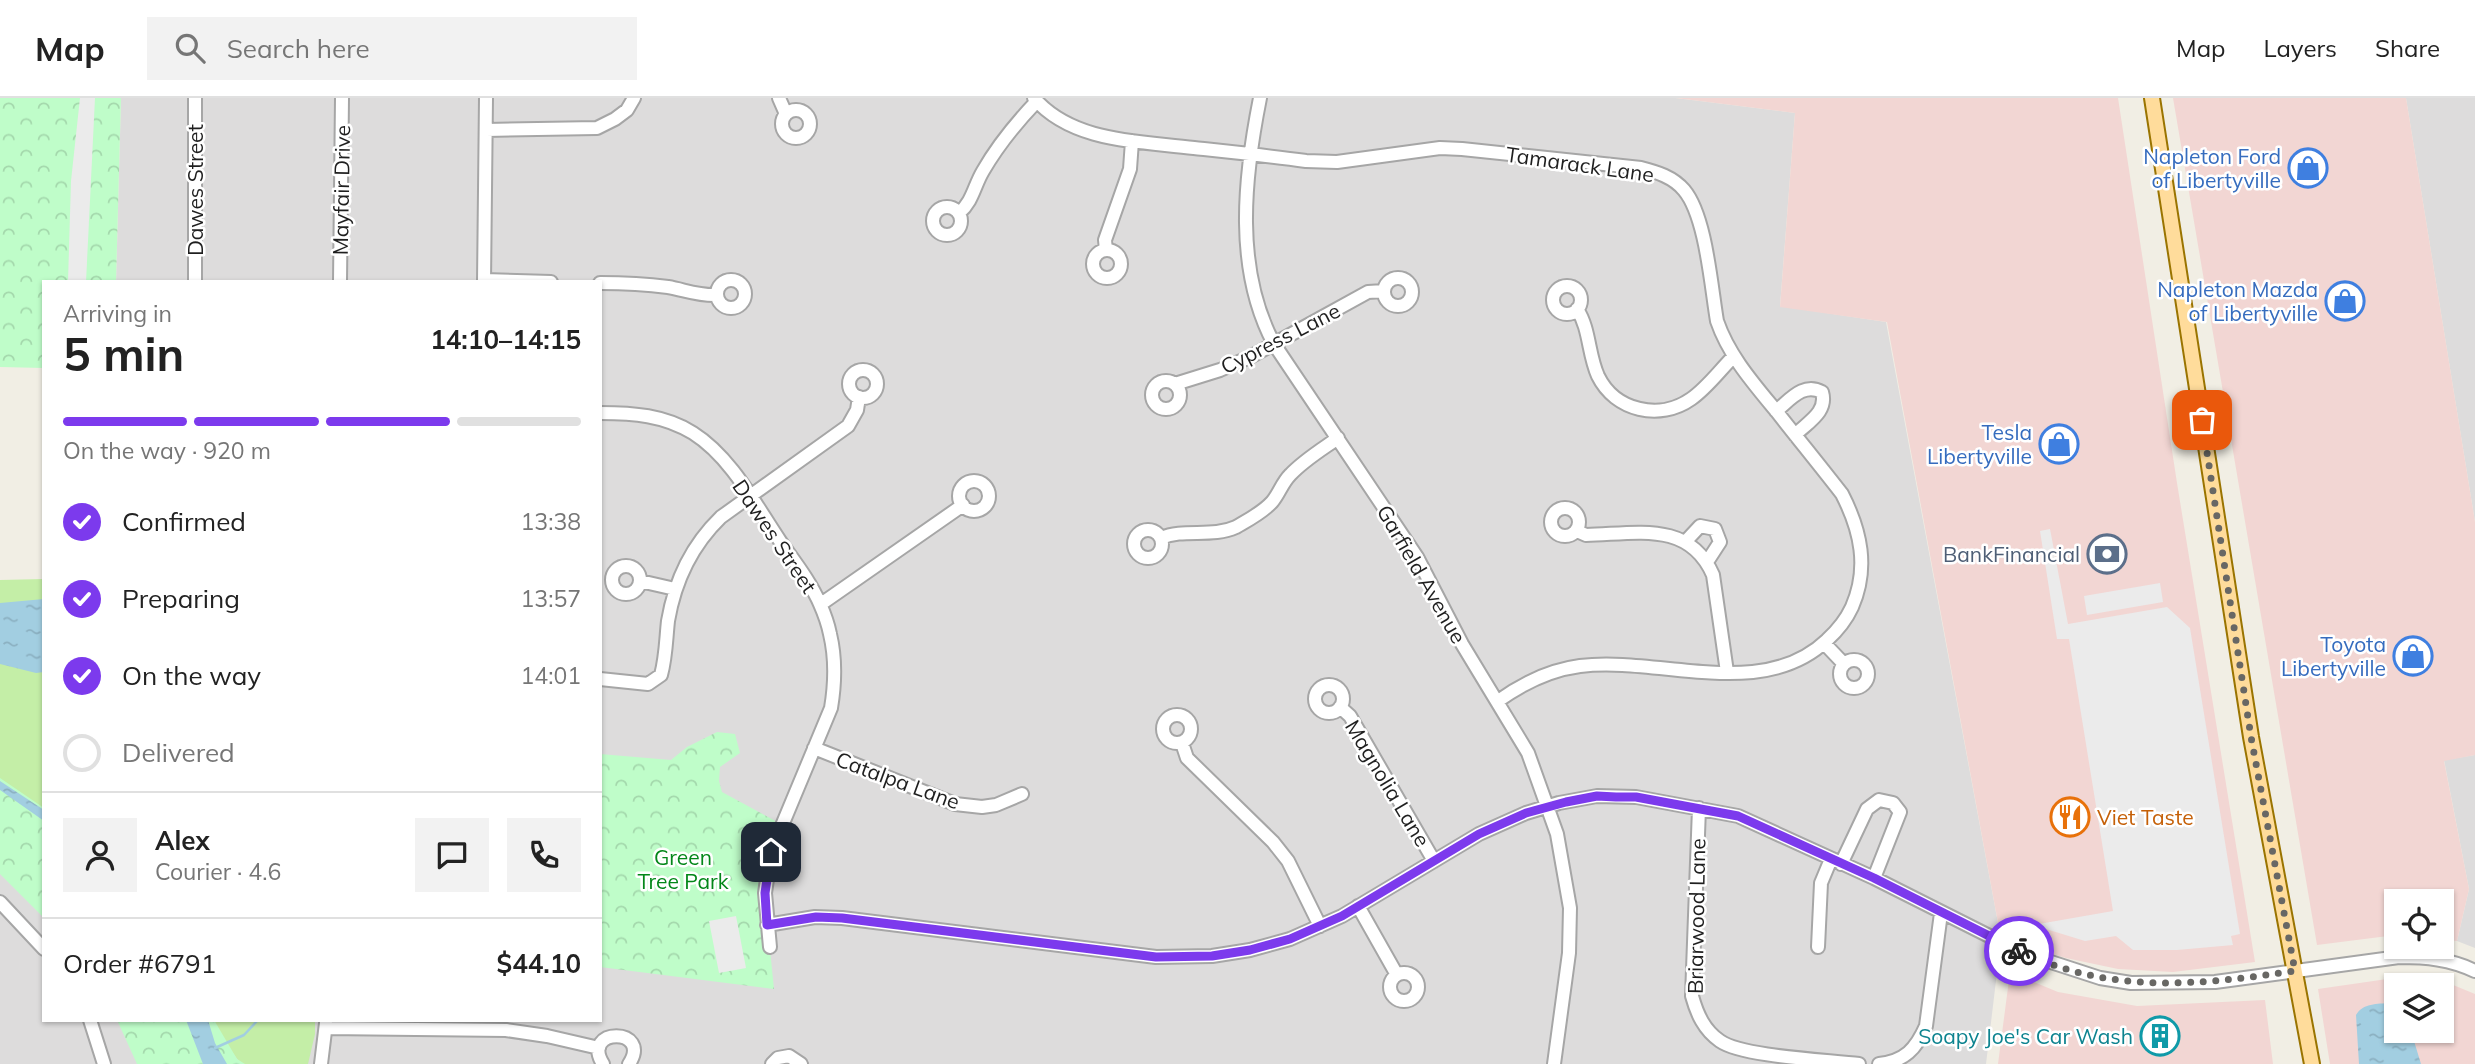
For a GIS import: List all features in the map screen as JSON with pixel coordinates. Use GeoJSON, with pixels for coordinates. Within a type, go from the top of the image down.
{"type":"FeatureCollection","features":[{"type":"Feature","properties":{"kind":"main road"},"geometry":{"type":"LineString","coordinates":[[2152,98],[2251,737],[2312,1064]]}},
{"type":"Feature","properties":{"kind":"street","name":"Dawes Street"},"geometry":{"type":"LineString","coordinates":[[195,98],[195,280]]}},
{"type":"Feature","properties":{"kind":"street","name":"Mayfair Drive"},"geometry":{"type":"LineString","coordinates":[[340,280],[342,98]]}},
{"type":"Feature","properties":{"kind":"street"},"geometry":{"type":"LineString","coordinates":[[484,280],[486,98]]}},
{"type":"Feature","properties":{"kind":"street"},"geometry":{"type":"LineString","coordinates":[[486,130],[597,128],[615,119],[626,110],[634,98]]}},
{"type":"Feature","properties":{"kind":"street"},"geometry":{"type":"LineString","coordinates":[[779,98],[786,114]]}},
{"type":"Feature","properties":{"kind":"street","name":"Garfield Avenue"},"geometry":{"type":"LineString","coordinates":[[1260,98],[1250,154],[1246,214],[1251,280],[1261,319],[1274,344],[1417,557],[1462,644],[1528,753],[1557,834],[1570,908],[1569,953],[1554,1064]]}},
{"type":"Feature","properties":{"kind":"street"},"geometry":{"type":"LineString","coordinates":[[959,213],[969,204],[981,174],[999,145],[1035,100]]}},
{"type":"Feature","properties":{"kind":"street","name":"Tamarack Lane"},"geometry":{"type":"LineString","coordinates":[[1035,100],[1071,125],[1090,133],[1132,141],[1306,161],[1337,162],[1440,148],[1462,149],[1641,168],[1659,172],[1683,189],[1693,203],[1699,220],[1722,337],[1842,494],[1857,526],[1863,562],[1855,601],[1848,617],[1813,654],[1776,670],[1758,673],[1601,664],[1578,666],[1545,673],[1498,701]]}},
{"type":"Feature","properties":{"kind":"street"},"geometry":{"type":"LineString","coordinates":[[1106,250],[1105,240],[1130,169],[1132,141]]}},
{"type":"Feature","properties":{"kind":"street"},"geometry":{"type":"LineString","coordinates":[[602,283],[640,284],[701,296],[717,295]]}},
{"type":"Feature","properties":{"kind":"street","name":"Cypress Lane"},"geometry":{"type":"LineString","coordinates":[[1175,384],[1220,370],[1274,344],[1367,292],[1384,291]]}},
{"type":"Feature","properties":{"kind":"street"},"geometry":{"type":"LineString","coordinates":[[1577,309],[1585,321],[1589,348],[1598,377],[1612,396],[1628,406],[1645,410],[1677,407],[1693,398],[1734,356]]}},
{"type":"Feature","properties":{"kind":"street"},"geometry":{"type":"LineString","coordinates":[[1776,411],[1805,387],[1822,391],[1822,410],[1795,435]]}},
{"type":"Feature","properties":{"kind":"street"},"geometry":{"type":"LineString","coordinates":[[602,679],[648,684],[661,675],[675,589],[683,567],[703,534],[721,517],[848,426],[857,410],[859,397]]}},
{"type":"Feature","properties":{"kind":"street","name":"Dawes Street"},"geometry":{"type":"LineString","coordinates":[[602,413],[652,416],[692,433],[712,449],[750,496],[821,604],[830,635],[834,667],[831,708],[771,852],[765,893],[770,947]]}},
{"type":"Feature","properties":{"kind":"street"},"geometry":{"type":"LineString","coordinates":[[1161,538],[1168,535],[1209,534],[1232,528],[1255,516],[1271,502],[1287,478],[1304,461],[1338,439]]}},
{"type":"Feature","properties":{"kind":"street"},"geometry":{"type":"LineString","coordinates":[[821,604],[963,505]]}},
{"type":"Feature","properties":{"kind":"street"},"geometry":{"type":"LineString","coordinates":[[1686,541],[1700,526],[1715,529],[1720,542],[1707,562]]}},
{"type":"Feature","properties":{"kind":"street"},"geometry":{"type":"LineString","coordinates":[[1577,530],[1586,535],[1660,533],[1686,541],[1707,562],[1713,575],[1727,672]]}},
{"type":"Feature","properties":{"kind":"street"},"geometry":{"type":"LineString","coordinates":[[640,581],[675,589]]}},
{"type":"Feature","properties":{"kind":"street"},"geometry":{"type":"LineString","coordinates":[[1824,643],[1844,664]]}},
{"type":"Feature","properties":{"kind":"street","name":"Magnolia Lane"},"geometry":{"type":"LineString","coordinates":[[1340,707],[1350,716],[1434,861]]}},
{"type":"Feature","properties":{"kind":"street"},"geometry":{"type":"LineString","coordinates":[[1182,743],[1187,758],[1288,861],[1320,926]]}},
{"type":"Feature","properties":{"kind":"street","name":"Catalpa Lane"},"geometry":{"type":"LineString","coordinates":[[814,748],[955,804],[982,807],[996,805],[1022,794]]}},
{"type":"Feature","properties":{"kind":"street"},"geometry":{"type":"LineString","coordinates":[[767,925],[816,917],[842,918],[1156,957],[1183,958],[1250,950],[1290,939],[1320,926],[1479,834],[1526,813],[1597,796],[1636,797],[1738,816],[1874,878],[2041,961],[2100,978],[2131,983],[2215,982],[2399,957],[2457,962],[2475,971]]}},
{"type":"Feature","properties":{"kind":"street"},"geometry":{"type":"LineString","coordinates":[[1818,947],[1821,883],[1867,809],[1879,800],[1893,803],[1900,813],[1874,878]]}},
{"type":"Feature","properties":{"kind":"street","name":"Briarwood Lane"},"geometry":{"type":"LineString","coordinates":[[1699,808],[1692,996],[1697,1015],[1719,1040],[1731,1047],[1752,1052],[1859,1064]]}},
{"type":"Feature","properties":{"kind":"street"},"geometry":{"type":"LineString","coordinates":[[0,902],[42,947]]}},
{"type":"Feature","properties":{"kind":"street"},"geometry":{"type":"LineString","coordinates":[[1358,906],[1397,975]]}},
{"type":"Feature","properties":{"kind":"street"},"geometry":{"type":"LineString","coordinates":[[1879,1064],[1904,1057],[1919,1042],[1926,1026],[1941,913]]}},
{"type":"Feature","properties":{"kind":"street"},"geometry":{"type":"LineString","coordinates":[[91,1022],[104,1064]]}},
{"type":"Feature","properties":{"kind":"street"},"geometry":{"type":"LineString","coordinates":[[321,1064],[326,1024],[506,1030],[599,1048]]}},
{"type":"Feature","properties":{"kind":"street"},"geometry":{"type":"LineString","coordinates":[[603,1064],[599,1058],[599,1048],[607,1037],[613,1035],[629,1040],[634,1050],[629,1064]]}},
{"type":"Feature","properties":{"kind":"street"},"geometry":{"type":"LineString","coordinates":[[772,1064],[778,1058],[789,1056],[801,1064]]}},
{"type":"Feature","properties":{"kind":"shaded area"},"geometry":{"type":"Polygon","coordinates":[[[80,98],[95,98],[86,280],[68,280],[71,181],[80,98]]]}},
{"type":"Feature","properties":{"kind":"shaded area"},"geometry":{"type":"Polygon","coordinates":[[[121,98],[1676,98],[1795,113],[1780,306],[1886,322],[2001,939],[1986,1064],[0,1064],[0,586],[42,586],[42,1022],[602,1022],[602,280],[116,280],[121,98]]]}},
{"type":"Feature","properties":{"kind":"shaded area"},"geometry":{"type":"Polygon","coordinates":[[[1676,98],[2118,98],[2255,962],[2173,972],[2118,969],[2066,958],[2001,939],[1887,322],[1780,307],[1795,113],[1676,98]]]}},
{"type":"Feature","properties":{"kind":"shaded area"},"geometry":{"type":"Polygon","coordinates":[[[2173,98],[2406,98],[2475,522],[2475,755],[2444,761],[2469,889],[2457,941],[2454,941],[2454,889],[2384,889],[2384,937],[2317,945],[2173,98]]]}},
{"type":"Feature","properties":{"kind":"shaded area"},"geometry":{"type":"Polygon","coordinates":[[[2406,98],[2475,98],[2475,522],[2406,98]]]}},
{"type":"Feature","properties":{"kind":"shaded area"},"geometry":{"type":"Polygon","coordinates":[[[2050,529],[2068,624],[2167,607],[2190,628],[2240,934],[2231,936],[2233,945],[2177,950],[2133,950],[2116,936],[2085,941],[2033,925],[2113,911],[2069,639],[2057,639],[2040,531],[2050,529]]]}},
{"type":"Feature","properties":{"kind":"shaded area"},"geometry":{"type":"Polygon","coordinates":[[[2160,583],[2163,602],[2087,615],[2084,596],[2160,583]]]}},
{"type":"Feature","properties":{"kind":"shaded area"},"geometry":{"type":"Polygon","coordinates":[[[2475,755],[2475,948],[2457,941],[2469,889],[2444,760],[2475,755]]]}},
{"type":"Feature","properties":{"kind":"shaded area"},"geometry":{"type":"Polygon","coordinates":[[[736,916],[746,968],[719,973],[709,921],[736,916]]]}},
{"type":"Feature","properties":{"kind":"shaded area"},"geometry":{"type":"Polygon","coordinates":[[[2010,972],[2058,992],[2137,1006],[2265,1000],[2273,1064],[1998,1064],[2010,972]]]}},
{"type":"Feature","properties":{"kind":"shaded area"},"geometry":{"type":"Polygon","coordinates":[[[2384,979],[2384,1043],[2454,1043],[2454,985],[2475,994],[2475,1064],[2330,1064],[2318,989],[2384,979]]]}},
{"type":"Feature","properties":{"kind":"green space"},"geometry":{"type":"Polygon","coordinates":[[[0,98],[121,98],[116,280],[42,280],[42,368],[0,367],[0,98]]]}},
{"type":"Feature","properties":{"kind":"green space"},"geometry":{"type":"Polygon","coordinates":[[[42,579],[42,815],[0,786],[0,580],[42,579]]]}},
{"type":"Feature","properties":{"kind":"green space","name":"Green Tree Park"},"geometry":{"type":"Polygon","coordinates":[[[717,732],[735,734],[740,753],[720,767],[719,781],[722,792],[783,825],[771,853],[769,940],[774,989],[602,967],[602,754],[671,760],[687,747],[717,732]]]}},
{"type":"Feature","properties":{"kind":"green space"},"geometry":{"type":"Polygon","coordinates":[[[0,778],[42,807],[42,916],[0,874],[0,778]]]}},
{"type":"Feature","properties":{"kind":"green space"},"geometry":{"type":"Polygon","coordinates":[[[118,1022],[215,1022],[237,1059],[245,1064],[137,1064],[118,1022]]]}},
{"type":"Feature","properties":{"kind":"green space"},"geometry":{"type":"Polygon","coordinates":[[[210,1022],[315,1022],[308,1064],[241,1064],[210,1022]]]}},
{"type":"Feature","properties":{"kind":"water"},"geometry":{"type":"Polygon","coordinates":[[[42,599],[42,672],[0,664],[0,603],[42,599]]]}},
{"type":"Feature","properties":{"kind":"water"},"geometry":{"type":"Polygon","coordinates":[[[0,781],[42,809],[42,820],[0,790],[0,781]]]}},
{"type":"Feature","properties":{"kind":"water"},"geometry":{"type":"Polygon","coordinates":[[[2384,1003],[2384,1043],[2415,1043],[2421,1064],[2359,1064],[2356,1015],[2366,1006],[2384,1003]]]}},
{"type":"Feature","properties":{"kind":"water"},"geometry":{"type":"Polygon","coordinates":[[[187,1022],[209,1022],[215,1043],[227,1064],[203,1064],[187,1022]]]}},
{"type":"Feature","properties":{"kind":"waterway"},"geometry":{"type":"LineString","coordinates":[[215,1048],[244,1035],[256,1022]]}},
{"type":"Feature","properties":{"kind":"way so far"},"geometry":{"type":"LineString","coordinates":[[2019,951],[2041,961],[2100,978],[2131,983],[2215,982],[2295,971],[2251,737],[2202,420]]}},
{"type":"Feature","properties":{"kind":"place","name":"Napleton Ford of Libertyville"},"geometry":{"type":"Point","coordinates":[2308,168]}},
{"type":"Feature","properties":{"kind":"place","name":"Napleton Mazda of Libertyville"},"geometry":{"type":"Point","coordinates":[2345,301]}},
{"type":"Feature","properties":{"kind":"place","name":"Tesla Libertyville"},"geometry":{"type":"Point","coordinates":[2059,444]}},
{"type":"Feature","properties":{"kind":"place","name":"BankFinancial"},"geometry":{"type":"Point","coordinates":[2107,554]}},
{"type":"Feature","properties":{"kind":"place","name":"Toyota Libertyville"},"geometry":{"type":"Point","coordinates":[2413,656]}},
{"type":"Feature","properties":{"kind":"place","name":"Viet Taste"},"geometry":{"type":"Point","coordinates":[2070,817]}},
{"type":"Feature","properties":{"kind":"place","name":"Soapy Joe's Car Wash"},"geometry":{"type":"Point","coordinates":[2160,1036]}},
{"type":"Feature","properties":{"kind":"route"},"geometry":{"type":"LineString","coordinates":[[771,852],[765,893],[767,925],[816,917],[842,918],[1156,957],[1183,958],[1250,950],[1290,939],[1342,916],[1479,834],[1526,813],[1597,796],[1636,797],[1738,816],[1874,878],[2019,951]]}}]}
